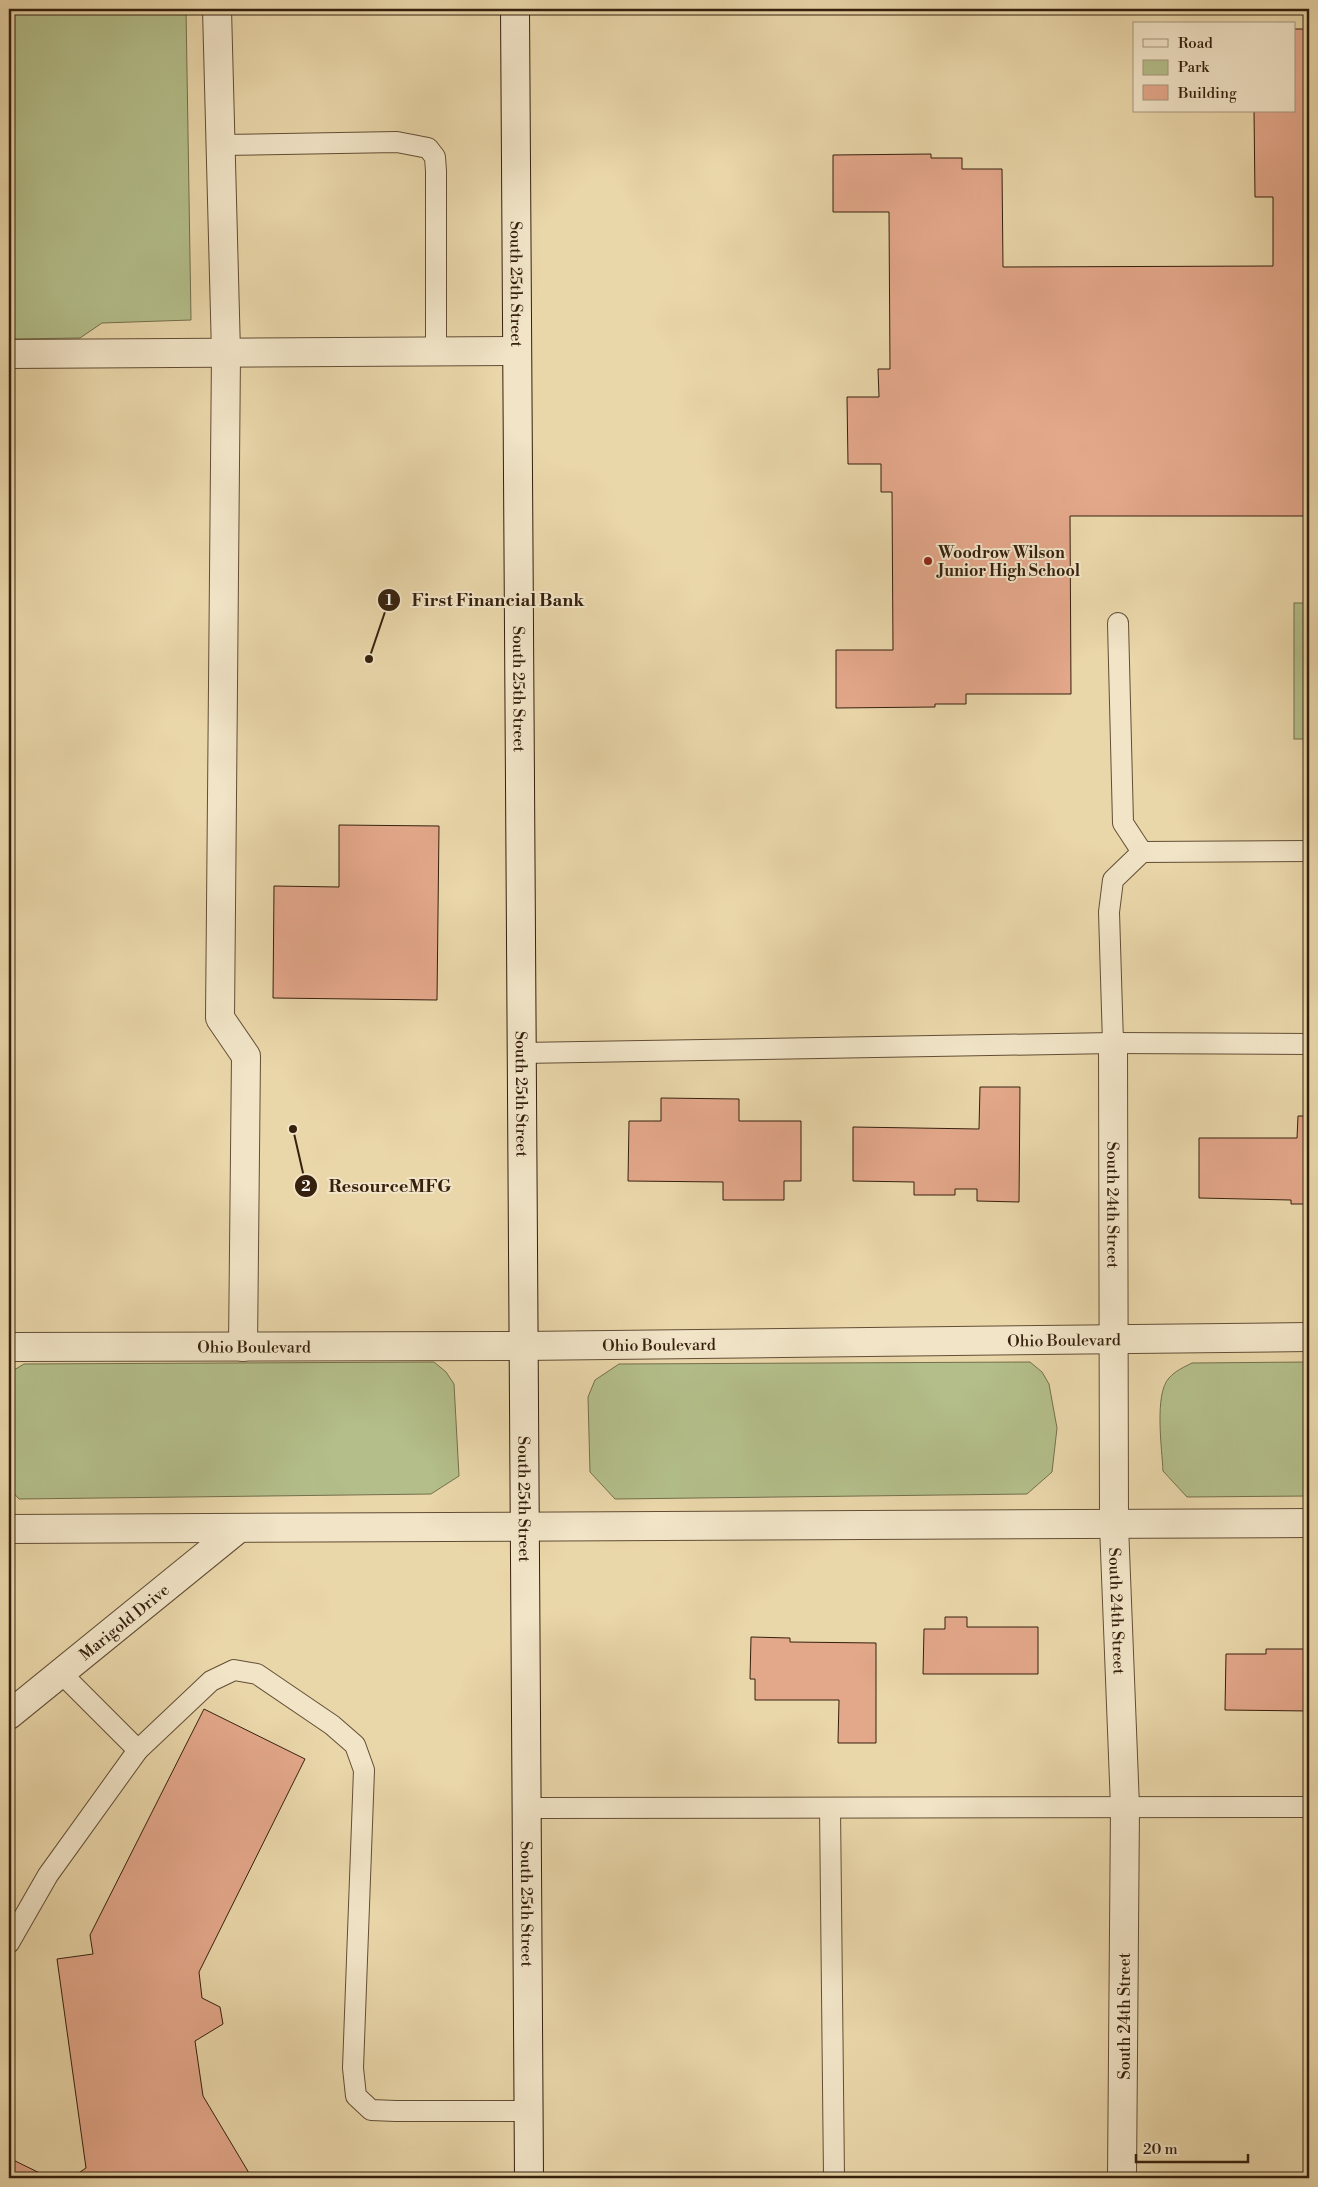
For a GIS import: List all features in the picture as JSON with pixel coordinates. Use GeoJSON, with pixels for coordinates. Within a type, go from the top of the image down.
{"type":"FeatureCollection","features":[{"type":"Feature","properties":{"kind":"street"},"geometry":{"type":"LineString","coordinates":[[217,9],[226,353],[220,1018],[246,1056],[243,1347]]}},
{"type":"Feature","properties":{"kind":"street","name":"South 25th Street"},"geometry":{"type":"LineString","coordinates":[[515,9],[522,1346],[529,2178]]}},
{"type":"Feature","properties":{"kind":"street"},"geometry":{"type":"LineString","coordinates":[[9,354],[517,351]]}},
{"type":"Feature","properties":{"kind":"street","name":"South 24th Street"},"geometry":{"type":"LineString","coordinates":[[1113,1043],[1112,1338],[1114,1525],[1125,1807],[1122,2178]]}},
{"type":"Feature","properties":{"kind":"street","name":"Ohio Boulevard"},"geometry":{"type":"LineString","coordinates":[[9,1347],[522,1346],[1309,1337]]}},
{"type":"Feature","properties":{"kind":"street"},"geometry":{"type":"LineString","coordinates":[[9,1529],[1309,1524]]}},
{"type":"Feature","properties":{"kind":"street","name":"Marigold Drive"},"geometry":{"type":"LineString","coordinates":[[9,1715],[238,1529]]}},
{"type":"Feature","properties":{"kind":"lane"},"geometry":{"type":"LineString","coordinates":[[221,145],[397,142],[428,148],[435,157],[436,171],[436,351]]}},
{"type":"Feature","properties":{"kind":"lane"},"geometry":{"type":"LineString","coordinates":[[1118,623],[1123,823],[1142,852]]}},
{"type":"Feature","properties":{"kind":"lane"},"geometry":{"type":"LineString","coordinates":[[1113,1043],[1109,912],[1112,880],[1142,852],[1309,850]]}},
{"type":"Feature","properties":{"kind":"lane"},"geometry":{"type":"LineString","coordinates":[[521,1053],[1113,1043],[1309,1044]]}},
{"type":"Feature","properties":{"kind":"lane"},"geometry":{"type":"LineString","coordinates":[[9,1943],[48,1875],[138,1750],[211,1681],[234,1670],[257,1674],[332,1725],[355,1745],[364,1770],[353,2068],[356,2096],[371,2110],[396,2112],[529,2112]]}},
{"type":"Feature","properties":{"kind":"lane"},"geometry":{"type":"LineString","coordinates":[[61,1672],[138,1750]]}},
{"type":"Feature","properties":{"kind":"lane"},"geometry":{"type":"LineString","coordinates":[[527,1808],[1309,1807]]}},
{"type":"Feature","properties":{"kind":"lane"},"geometry":{"type":"LineString","coordinates":[[830,1808],[834,2178]]}},
{"type":"Feature","properties":{"kind":"green space"},"geometry":{"type":"Polygon","coordinates":[[[9,9],[186,9],[191,320],[102,323],[80,338],[9,339],[9,9]]]}},
{"type":"Feature","properties":{"kind":"green space"},"geometry":{"type":"Polygon","coordinates":[[[1294,603],[1309,603],[1309,739],[1294,739],[1294,603]]]}},
{"type":"Feature","properties":{"kind":"green space"},"geometry":{"type":"Polygon","coordinates":[[[434,1362],[446,1372],[454,1384],[459,1476],[431,1494],[19,1499],[9,1488],[9,1373],[24,1364],[434,1362]]]}},
{"type":"Feature","properties":{"kind":"green space"},"geometry":{"type":"Polygon","coordinates":[[[1030,1362],[1042,1372],[1049,1384],[1057,1428],[1052,1472],[1027,1494],[615,1499],[590,1472],[588,1397],[595,1380],[619,1364],[1030,1362]]]}},
{"type":"Feature","properties":{"kind":"green space"},"geometry":{"type":"Polygon","coordinates":[[[1309,1362],[1309,1496],[1187,1497],[1163,1471],[1160,1409],[1164,1386],[1174,1373],[1192,1363],[1309,1362]]]}},
{"type":"Feature","properties":{"kind":"building"},"geometry":{"type":"Polygon","coordinates":[[[1296,29],[1309,29],[1309,516],[1070,516],[1071,694],[966,694],[966,704],[935,704],[935,707],[836,708],[836,650],[893,650],[892,492],[881,492],[881,464],[848,464],[847,397],[879,397],[878,369],[890,369],[889,212],[833,212],[833,155],[931,154],[931,158],[962,158],[962,169],[1002,169],[1003,267],[1273,266],[1273,197],[1255,197],[1254,112],[1296,112],[1296,29]]]}},
{"type":"Feature","properties":{"kind":"building"},"geometry":{"type":"Polygon","coordinates":[[[339,825],[439,826],[437,1000],[273,998],[274,886],[339,887],[339,825]]]}},
{"type":"Feature","properties":{"kind":"building"},"geometry":{"type":"Polygon","coordinates":[[[980,1087],[1020,1087],[1019,1202],[977,1201],[977,1189],[955,1189],[955,1195],[914,1195],[914,1182],[853,1181],[853,1127],[979,1129],[980,1087]]]}},
{"type":"Feature","properties":{"kind":"building"},"geometry":{"type":"Polygon","coordinates":[[[661,1098],[739,1099],[739,1121],[801,1121],[801,1181],[784,1181],[784,1200],[723,1200],[723,1182],[628,1181],[629,1121],[661,1121],[661,1098]]]}},
{"type":"Feature","properties":{"kind":"building"},"geometry":{"type":"Polygon","coordinates":[[[1298,1116],[1309,1116],[1309,1204],[1291,1204],[1291,1200],[1199,1198],[1199,1138],[1297,1138],[1298,1116]]]}},
{"type":"Feature","properties":{"kind":"building"},"geometry":{"type":"Polygon","coordinates":[[[945,1617],[967,1617],[967,1627],[1038,1627],[1038,1674],[923,1674],[924,1629],[945,1629],[945,1617]]]}},
{"type":"Feature","properties":{"kind":"building"},"geometry":{"type":"Polygon","coordinates":[[[751,1637],[790,1638],[790,1642],[876,1643],[876,1743],[838,1743],[839,1700],[755,1700],[755,1679],[750,1679],[751,1637]]]}},
{"type":"Feature","properties":{"kind":"building"},"geometry":{"type":"Polygon","coordinates":[[[1266,1649],[1309,1649],[1309,1711],[1225,1710],[1226,1654],[1266,1654],[1266,1649]]]}},
{"type":"Feature","properties":{"kind":"building"},"geometry":{"type":"Polygon","coordinates":[[[204,1709],[305,1759],[199,1972],[202,1998],[220,2007],[223,2024],[195,2041],[203,2096],[252,2178],[71,2178],[86,2168],[57,1959],[93,1954],[90,1935],[204,1709]]]}},
{"type":"Feature","properties":{"kind":"building"},"geometry":{"type":"Polygon","coordinates":[[[9,2158],[50,2178],[9,2178],[9,2158]]]}},
{"type":"Feature","properties":{"kind":"place","name":"Woodrow Wilson Junior High School"},"geometry":{"type":"Point","coordinates":[928,561]}},
{"type":"Feature","properties":{"kind":"place","name":"First Financial Bank"},"geometry":{"type":"Point","coordinates":[369,659]}},
{"type":"Feature","properties":{"kind":"place","name":"ResourceMFG"},"geometry":{"type":"Point","coordinates":[293,1129]}}]}
